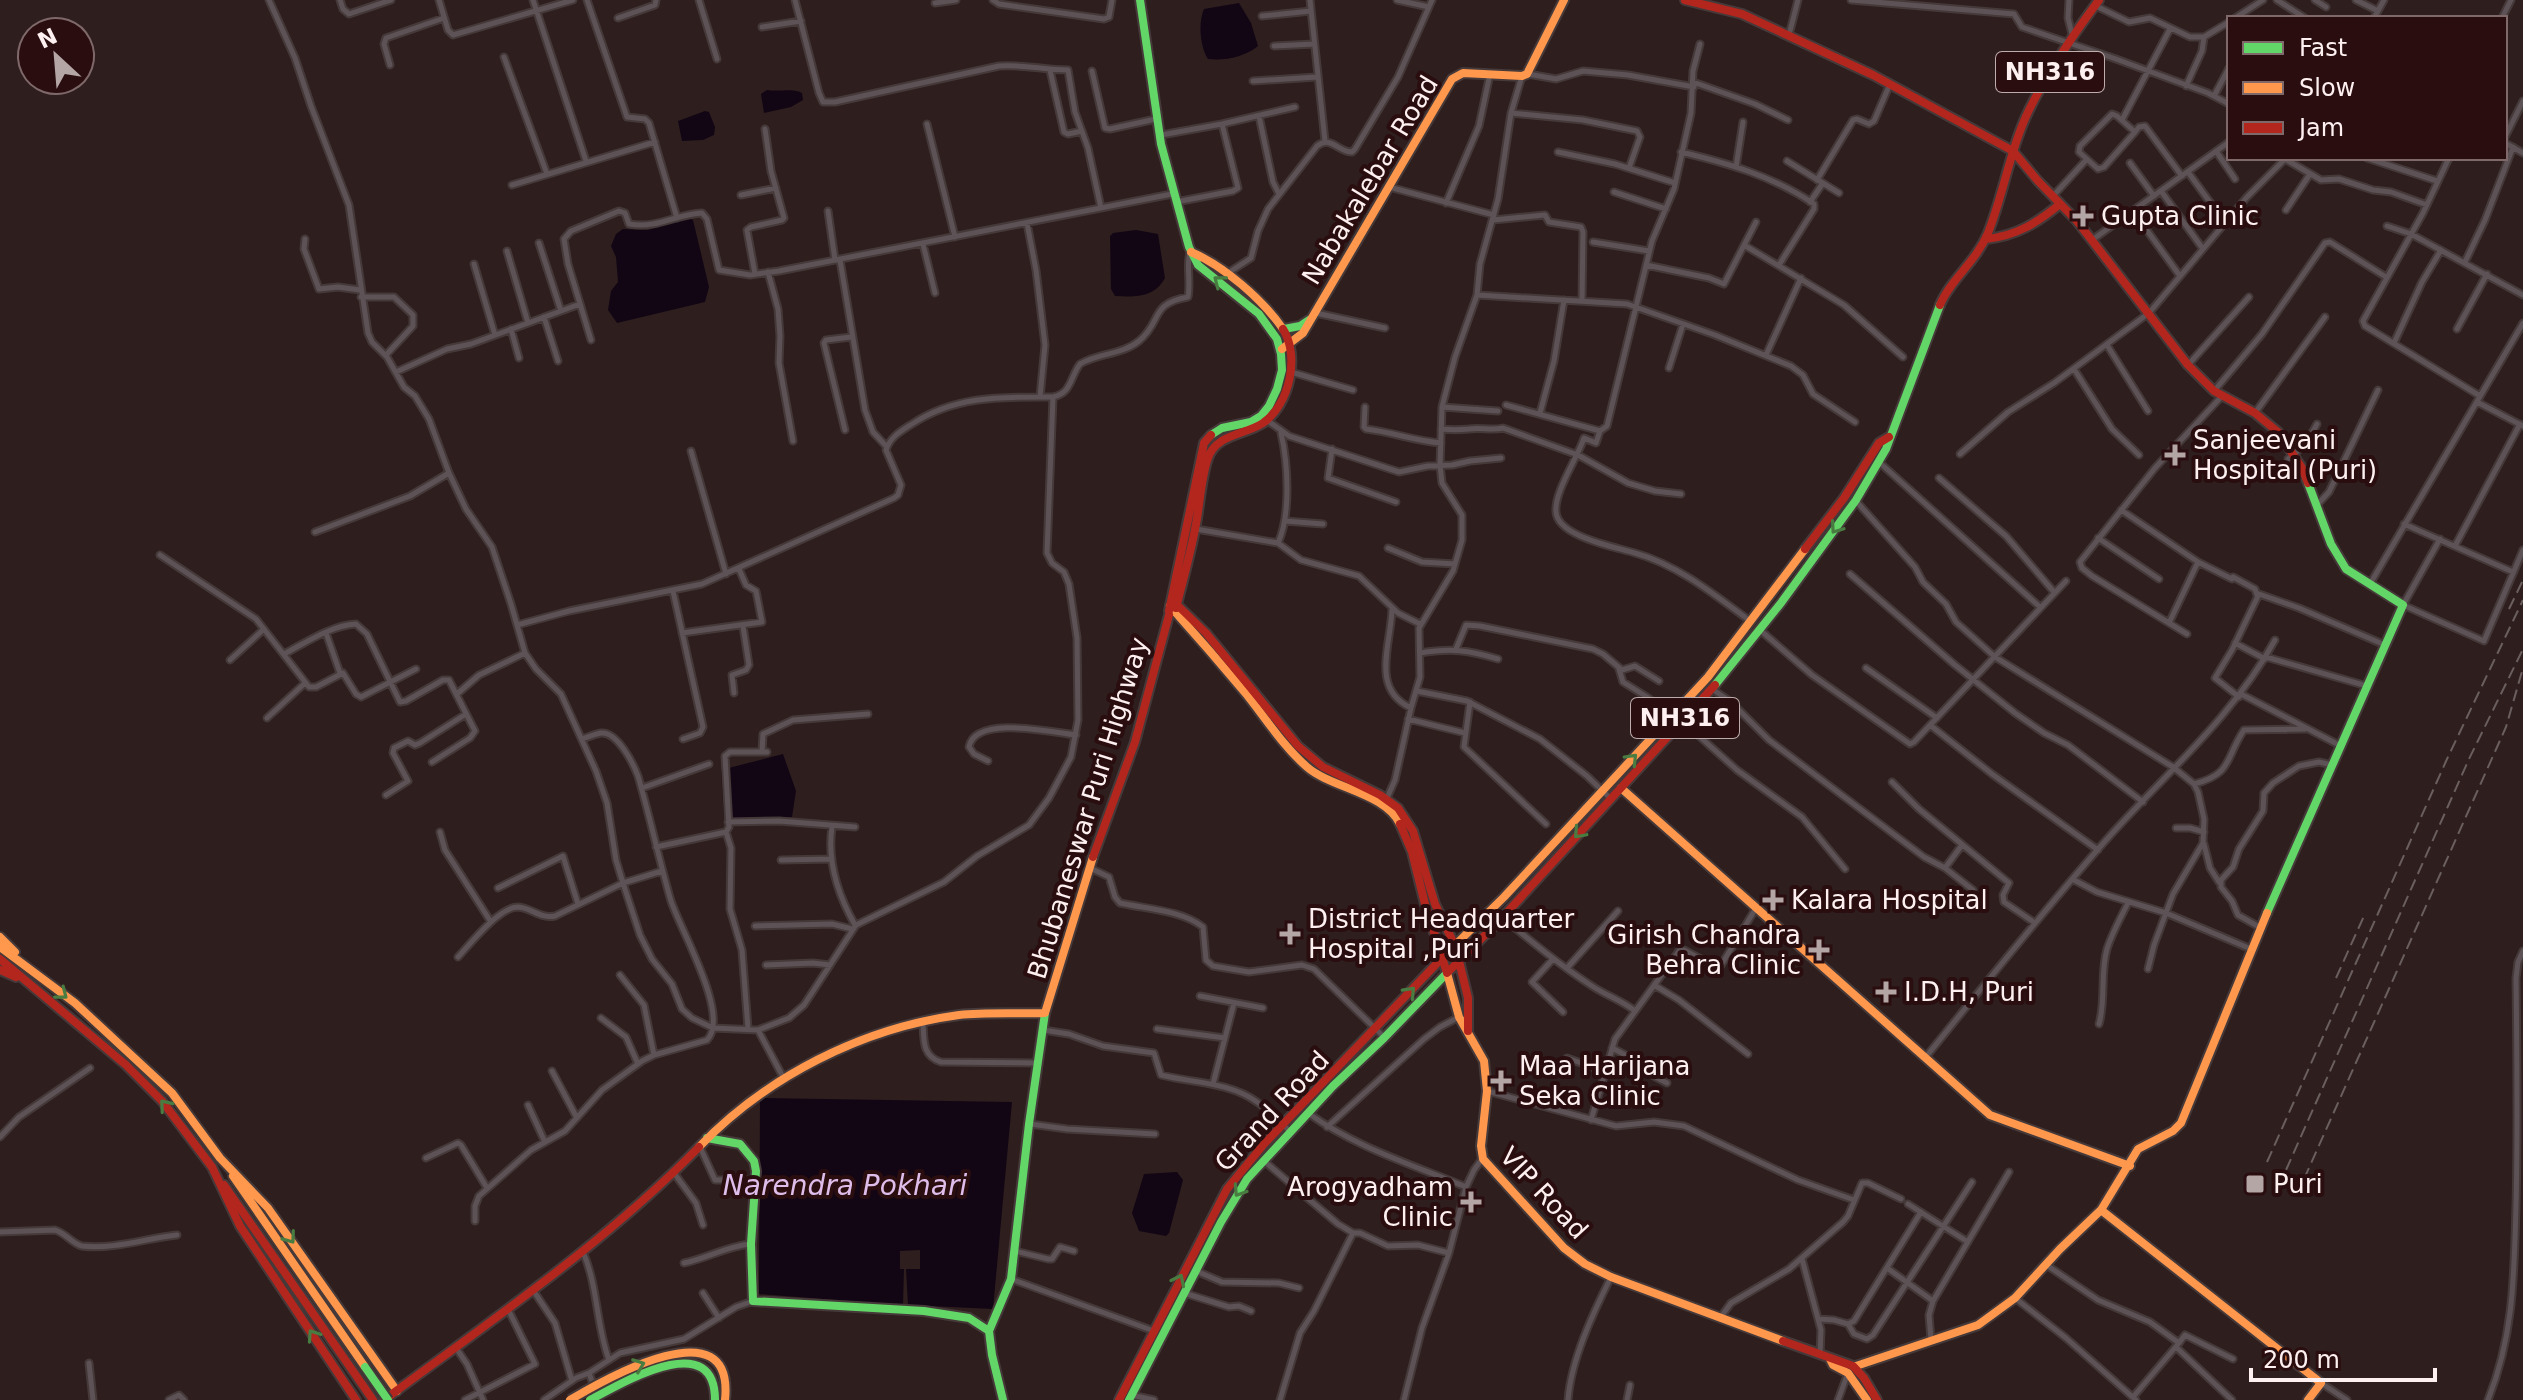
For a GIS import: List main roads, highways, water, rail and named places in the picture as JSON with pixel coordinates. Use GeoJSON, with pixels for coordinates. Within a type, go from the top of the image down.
{"type":"FeatureCollection","features":[{"type":"Feature","properties":{"kind":"main road"},"geometry":{"type":"LineString","coordinates":[[1140,0],[1150,87],[1174,198],[1191,252],[1197,264],[1244,295]]}},
{"type":"Feature","properties":{"kind":"main road"},"geometry":{"type":"LineString","coordinates":[[1143,12],[1147,0]]}},
{"type":"Feature","properties":{"kind":"main road","name":"Nabakalebar Road"},"geometry":{"type":"LineString","coordinates":[[1282,349],[1303,333],[1454,76],[1463,73],[1524,75],[1564,0]]}},
{"type":"Feature","properties":{"kind":"main road"},"geometry":{"type":"LineString","coordinates":[[1685,0],[1742,14],[1890,84],[2013,151],[2092,240],[2188,365],[2218,393],[2255,413],[2278,432],[2317,505],[2339,561],[2346,569],[2403,605],[2251,949],[2181,1123],[2173,1131],[2138,1149],[2101,1210],[2015,1298],[1978,1325],[1856,1366],[1877,1400]]}},
{"type":"Feature","properties":{"kind":"main road","name":"NH316"},"geometry":{"type":"LineString","coordinates":[[1447,973],[1502,918],[1712,689],[1856,500],[1886,449],[1944,296],[1975,259],[1986,239],[2029,110],[2070,39],[2097,3]]}},
{"type":"Feature","properties":{"kind":"main road"},"geometry":{"type":"LineString","coordinates":[[1986,239],[2004,238],[2022,232],[2060,204]]}},
{"type":"Feature","properties":{"kind":"main road"},"geometry":{"type":"LineString","coordinates":[[1191,252],[1228,273],[1244,295],[1284,329],[1293,353],[1291,372],[1275,411],[1267,420],[1252,430],[1208,446]]}},
{"type":"Feature","properties":{"kind":"main road"},"geometry":{"type":"LineString","coordinates":[[1284,329],[1300,326],[1314,315]]}},
{"type":"Feature","properties":{"kind":"main road"},"geometry":{"type":"LineString","coordinates":[[1173,607],[1208,446],[1216,430],[1262,417],[1282,373],[1282,349],[1269,319]]}},
{"type":"Feature","properties":{"kind":"main road","name":"NH316"},"geometry":{"type":"LineString","coordinates":[[1443,957],[1504,897],[1708,677],[1844,498],[1879,443],[1889,437]]}},
{"type":"Feature","properties":{"kind":"main road"},"geometry":{"type":"LineString","coordinates":[[1173,607],[1195,529],[1208,446]]}},
{"type":"Feature","properties":{"kind":"main road"},"geometry":{"type":"LineString","coordinates":[[1173,607],[1206,633],[1298,746],[1344,782]]}},
{"type":"Feature","properties":{"kind":"main road","name":"Bhubaneswar Puri Highway"},"geometry":{"type":"LineString","coordinates":[[989,1331],[1011,1279],[1045,1013],[1089,867],[1135,742],[1173,607]]}},
{"type":"Feature","properties":{"kind":"main road","name":"VIP Road"},"geometry":{"type":"LineString","coordinates":[[1344,782],[1387,798],[1409,822],[1433,897],[1455,946],[1468,998],[1468,1031]]}},
{"type":"Feature","properties":{"kind":"main road","name":"VIP Road"},"geometry":{"type":"LineString","coordinates":[[1344,782],[1396,816],[1412,852],[1459,1017],[1484,1061],[1487,1091],[1481,1146],[1483,1159],[1564,1248],[1585,1264],[1719,1318],[1856,1366]]}},
{"type":"Feature","properties":{"kind":"main road"},"geometry":{"type":"LineString","coordinates":[[1621,788],[1990,1115],[2130,1166]]}},
{"type":"Feature","properties":{"kind":"main road"},"geometry":{"type":"LineString","coordinates":[[0,937],[34,972]]}},
{"type":"Feature","properties":{"kind":"main road"},"geometry":{"type":"LineString","coordinates":[[0,947],[75,1003],[172,1093],[386,1400],[583,1251],[673,1173],[707,1138],[783,1077],[864,1039],[899,1027],[986,1013],[1045,1013]]}},
{"type":"Feature","properties":{"kind":"main road","name":"Grand Road"},"geometry":{"type":"LineString","coordinates":[[1119,1400],[1227,1189],[1443,957]]}},
{"type":"Feature","properties":{"kind":"main road"},"geometry":{"type":"LineString","coordinates":[[0,959],[126,1065],[162,1101],[212,1167],[373,1400]]}},
{"type":"Feature","properties":{"kind":"main road"},"geometry":{"type":"LineString","coordinates":[[0,970],[31,983]]}},
{"type":"Feature","properties":{"kind":"main road","name":"Grand Road"},"geometry":{"type":"LineString","coordinates":[[1130,1398],[1236,1195],[1286,1128],[1307,1113],[1447,973]]}},
{"type":"Feature","properties":{"kind":"main road"},"geometry":{"type":"LineString","coordinates":[[707,1138],[740,1144],[754,1161],[751,1244],[753,1301],[924,1311],[969,1318],[989,1331],[1003,1400]]}},
{"type":"Feature","properties":{"kind":"main road"},"geometry":{"type":"LineString","coordinates":[[220,1158],[268,1208],[397,1391]]}},
{"type":"Feature","properties":{"kind":"main road"},"geometry":{"type":"LineString","coordinates":[[212,1167],[240,1226],[356,1400]]}},
{"type":"Feature","properties":{"kind":"main road"},"geometry":{"type":"LineString","coordinates":[[2101,1210],[2321,1383],[2311,1399]]}},
{"type":"Feature","properties":{"kind":"main road"},"geometry":{"type":"LineString","coordinates":[[570,1400],[616,1374],[658,1358],[692,1352],[704,1353],[721,1365],[725,1373],[725,1400]]}},
{"type":"Feature","properties":{"kind":"main road","name":"VIP Road"},"geometry":{"type":"LineString","coordinates":[[1830,1359],[1833,1365],[1848,1373],[1867,1400]]}},
{"type":"Feature","properties":{"kind":"main road"},"geometry":{"type":"LineString","coordinates":[[590,1400],[646,1373],[688,1363],[706,1368],[715,1384],[715,1400]]}},
{"type":"Feature","properties":{"kind":"water"},"geometry":{"type":"Polygon","coordinates":[[[1239,3],[1251,23],[1258,46],[1234,57],[1208,59],[1201,34],[1204,9],[1239,3]]]}},
{"type":"Feature","properties":{"kind":"water"},"geometry":{"type":"Polygon","coordinates":[[[767,90],[802,93],[803,100],[791,107],[764,113],[761,94],[767,90]]]}},
{"type":"Feature","properties":{"kind":"water"},"geometry":{"type":"Polygon","coordinates":[[[709,112],[715,127],[714,135],[703,140],[682,141],[678,121],[709,112]]]}},
{"type":"Feature","properties":{"kind":"water"},"geometry":{"type":"Polygon","coordinates":[[[686,217],[693,220],[709,287],[705,302],[617,323],[608,310],[611,291],[618,282],[616,257],[611,246],[616,234],[623,229],[648,230],[686,217]]]}},
{"type":"Feature","properties":{"kind":"water"},"geometry":{"type":"Polygon","coordinates":[[[1136,230],[1158,234],[1165,278],[1150,293],[1115,296],[1111,289],[1110,236],[1136,230]]]}},
{"type":"Feature","properties":{"kind":"water"},"geometry":{"type":"Polygon","coordinates":[[[783,754],[796,791],[792,817],[724,819],[721,770],[783,754]]]}},
{"type":"Feature","properties":{"kind":"water","name":"Narendra Pokhari"},"geometry":{"type":"Polygon","coordinates":[[[760,1098],[1012,1102],[993,1309],[908,1305],[906,1269],[920,1269],[920,1250],[900,1251],[900,1269],[904,1269],[903,1305],[759,1294],[760,1098]]]}},
{"type":"Feature","properties":{"kind":"water"},"geometry":{"type":"Polygon","coordinates":[[[1177,1172],[1183,1180],[1169,1233],[1166,1236],[1139,1231],[1132,1213],[1144,1174],[1177,1172]]]}},
{"type":"Feature","properties":{"kind":"railway"},"geometry":{"type":"LineString","coordinates":[[2509,609],[2523,580]]}},
{"type":"Feature","properties":{"kind":"railway"},"geometry":{"type":"LineString","coordinates":[[2267,1162],[2447,759],[2523,600]]}},
{"type":"Feature","properties":{"kind":"railway"},"geometry":{"type":"LineString","coordinates":[[2286,1170],[2469,759],[2523,649]]}},
{"type":"Feature","properties":{"kind":"railway"},"geometry":{"type":"LineString","coordinates":[[2304,1179],[2506,727],[2523,668]]}},
{"type":"Feature","properties":{"kind":"railway"},"geometry":{"type":"LineString","coordinates":[[2336,978],[2364,916]]}},
{"type":"Feature","properties":{"kind":"place","name":"Gupta Clinic"},"geometry":{"type":"Point","coordinates":[2083,216]}},
{"type":"Feature","properties":{"kind":"place","name":"Sanjeevani Hospital (Puri)"},"geometry":{"type":"Point","coordinates":[2175,455]}},
{"type":"Feature","properties":{"kind":"place","name":"Kalara Hospital"},"geometry":{"type":"Point","coordinates":[1773,900]}},
{"type":"Feature","properties":{"kind":"place","name":"District Headquarter Hospital ,Puri"},"geometry":{"type":"Point","coordinates":[1290,934]}},
{"type":"Feature","properties":{"kind":"place","name":"Girish Chandra Behra Clinic"},"geometry":{"type":"Point","coordinates":[1819,950]}},
{"type":"Feature","properties":{"kind":"place","name":"I.D.H, Puri"},"geometry":{"type":"Point","coordinates":[1886,992]}},
{"type":"Feature","properties":{"kind":"place","name":"Maa Harijana Seka Clinic"},"geometry":{"type":"Point","coordinates":[1501,1081]}},
{"type":"Feature","properties":{"kind":"place","name":"Puri"},"geometry":{"type":"Point","coordinates":[2255,1184]}},
{"type":"Feature","properties":{"kind":"place","name":"Arogyadham Clinic"},"geometry":{"type":"Point","coordinates":[1471,1202]}}]}
